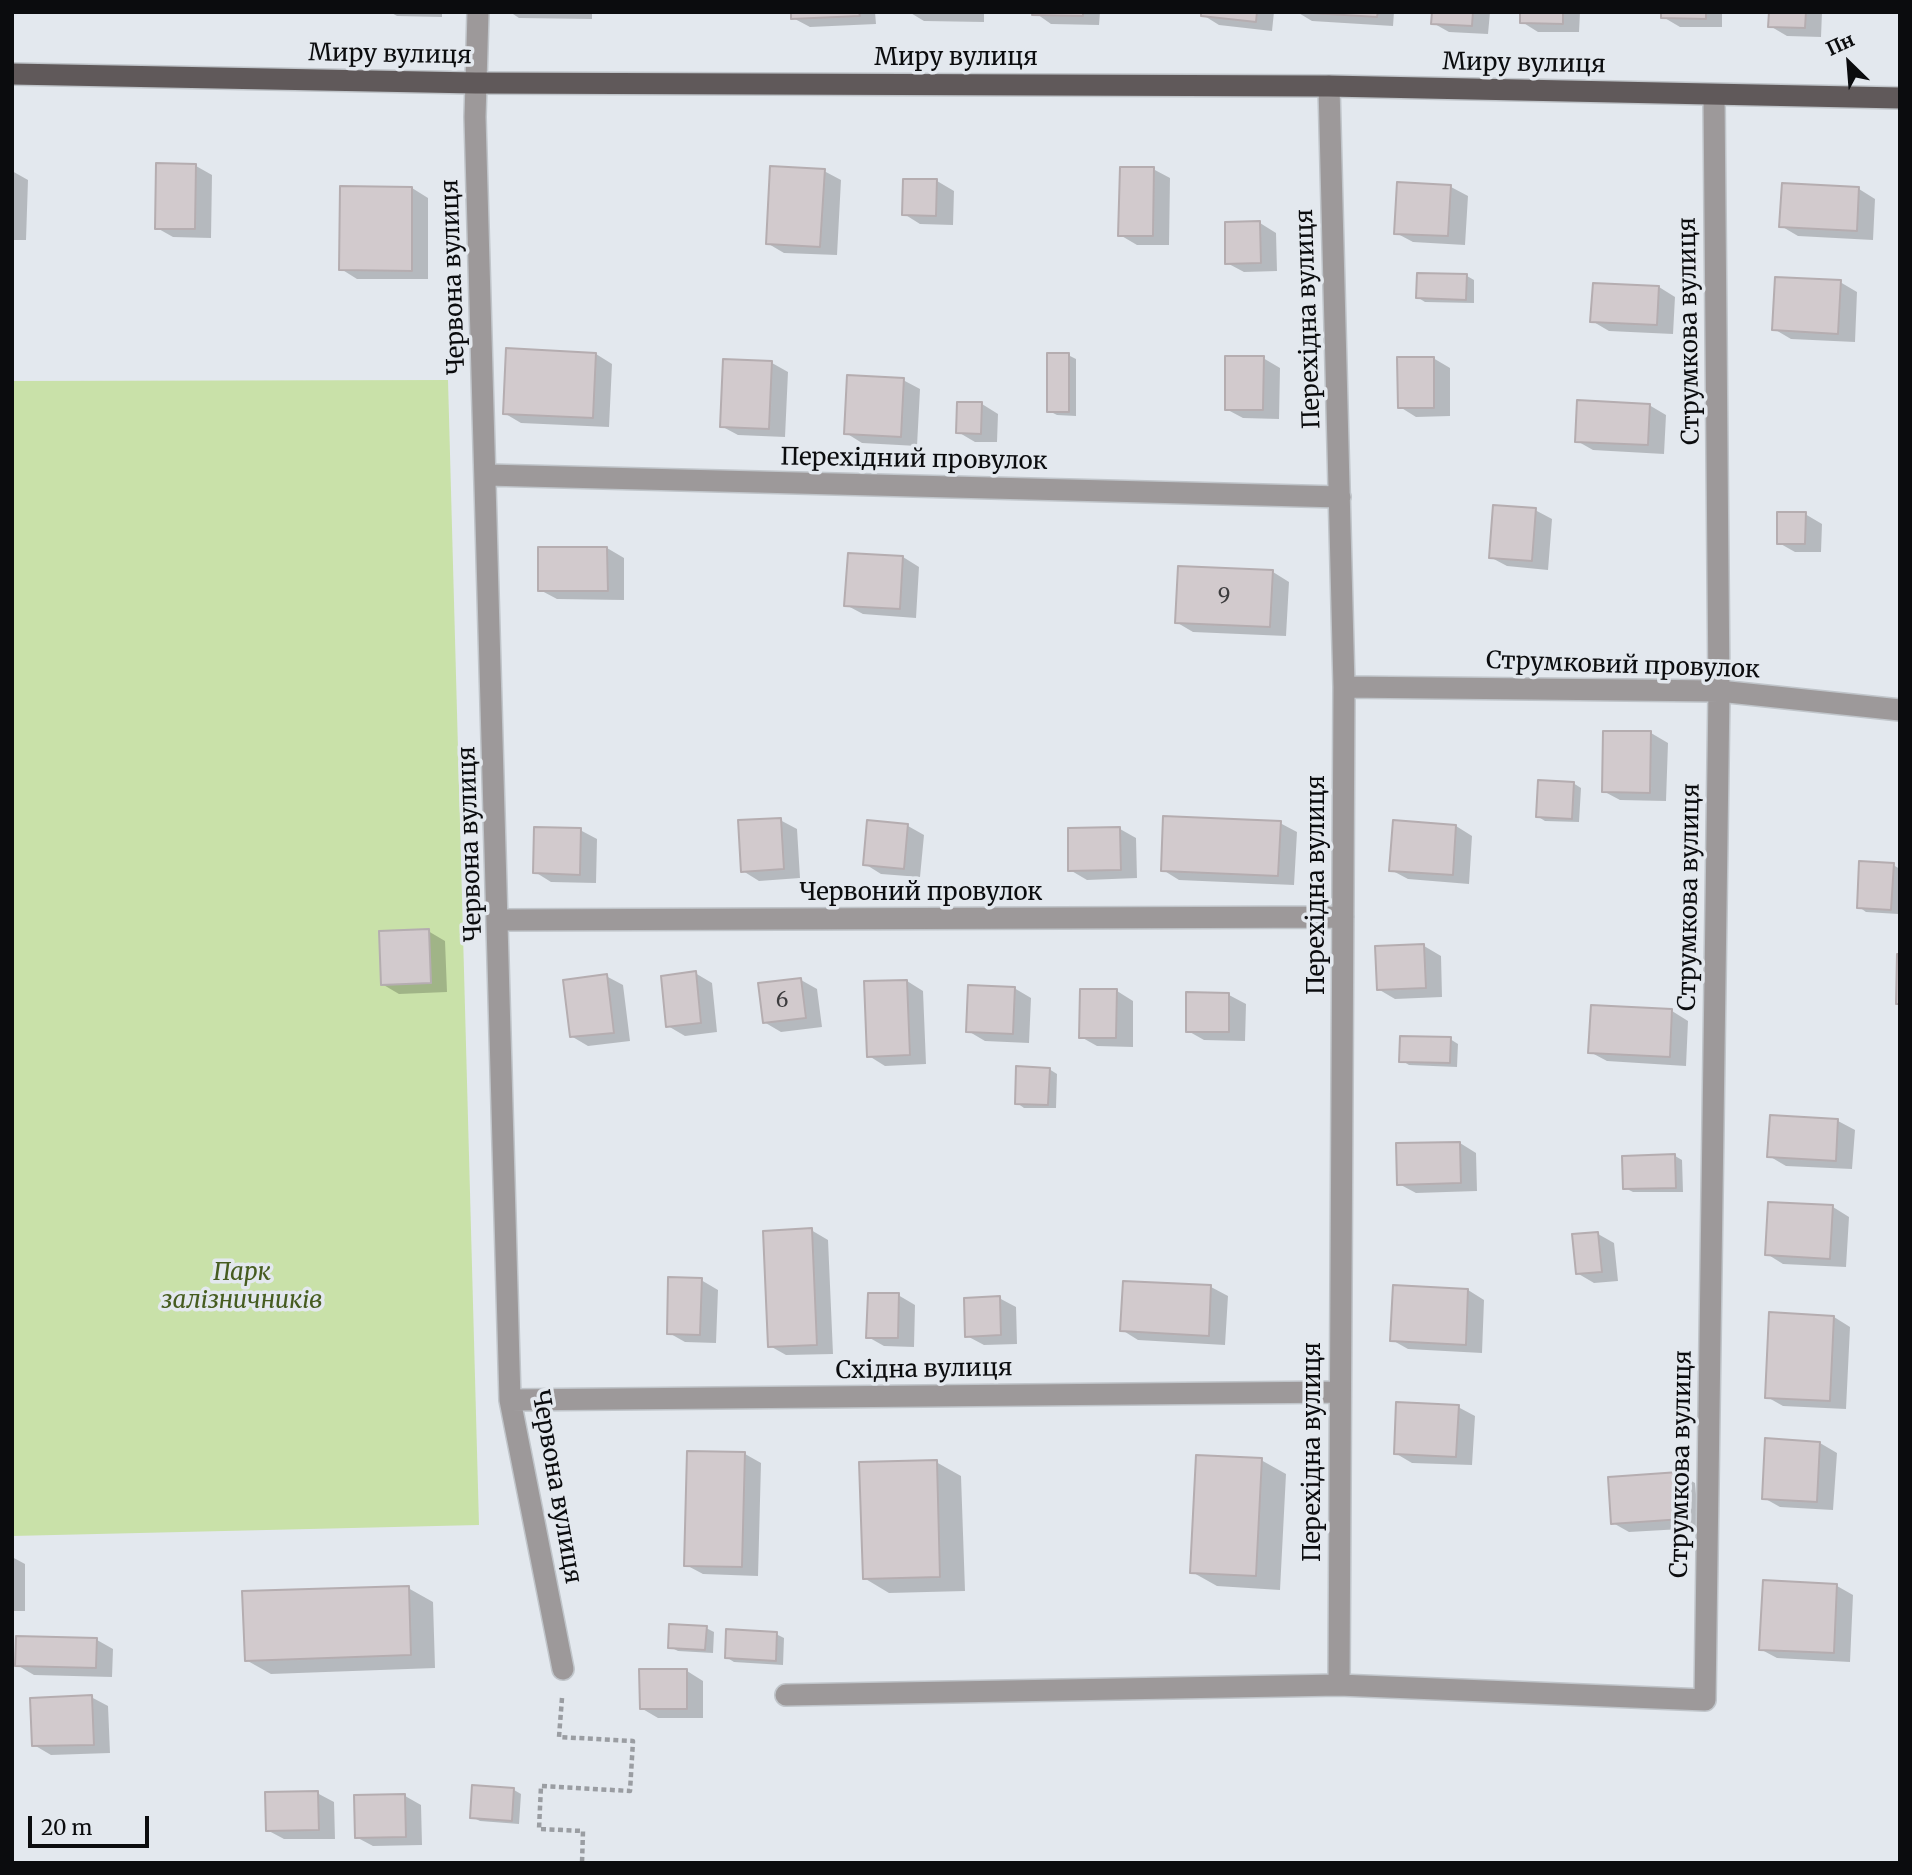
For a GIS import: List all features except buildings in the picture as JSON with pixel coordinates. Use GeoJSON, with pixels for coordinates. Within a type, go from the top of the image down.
{"type":"FeatureCollection","features":[{"type":"Feature","properties":{"kind":"main road","name":"Миру вулиця"},"geometry":{"type":"LineString","coordinates":[[12,74],[475,83],[1329,86],[1900,98]]}},
{"type":"Feature","properties":{"kind":"street","name":"Червона вулиця"},"geometry":{"type":"LineString","coordinates":[[478,12],[475,83],[510,1400],[564,1669]]}},
{"type":"Feature","properties":{"kind":"street","name":"Перехідна вулиця"},"geometry":{"type":"LineString","coordinates":[[1329,86],[1344,687],[1339,1685]]}},
{"type":"Feature","properties":{"kind":"street","name":"Струмкова вулиця"},"geometry":{"type":"LineString","coordinates":[[1339,1685],[1705,1700],[1719,691],[1714,95]]}},
{"type":"Feature","properties":{"kind":"street","name":"Перехідний провулок"},"geometry":{"type":"LineString","coordinates":[[487,475],[1340,497]]}},
{"type":"Feature","properties":{"kind":"street","name":"Струмковий провулок"},"geometry":{"type":"LineString","coordinates":[[1344,687],[1719,691],[1900,710]]}},
{"type":"Feature","properties":{"kind":"street","name":"Червоний провулок"},"geometry":{"type":"LineString","coordinates":[[499,920],[1343,917]]}},
{"type":"Feature","properties":{"kind":"street","name":"Східна вулиця"},"geometry":{"type":"LineString","coordinates":[[510,1400],[1339,1392]]}},
{"type":"Feature","properties":{"kind":"street"},"geometry":{"type":"LineString","coordinates":[[786,1695],[1339,1685]]}},
{"type":"Feature","properties":{"kind":"path"},"geometry":{"type":"LineString","coordinates":[[564,1669],[559,1737],[633,1741],[630,1791],[541,1786],[539,1829],[583,1832],[582,1863]]}},
{"type":"Feature","properties":{"kind":"green space","name":"Парк залізничників"},"geometry":{"type":"Polygon","coordinates":[[[448,380],[479,1525],[12,1536],[12,381],[448,380]]]}}]}
